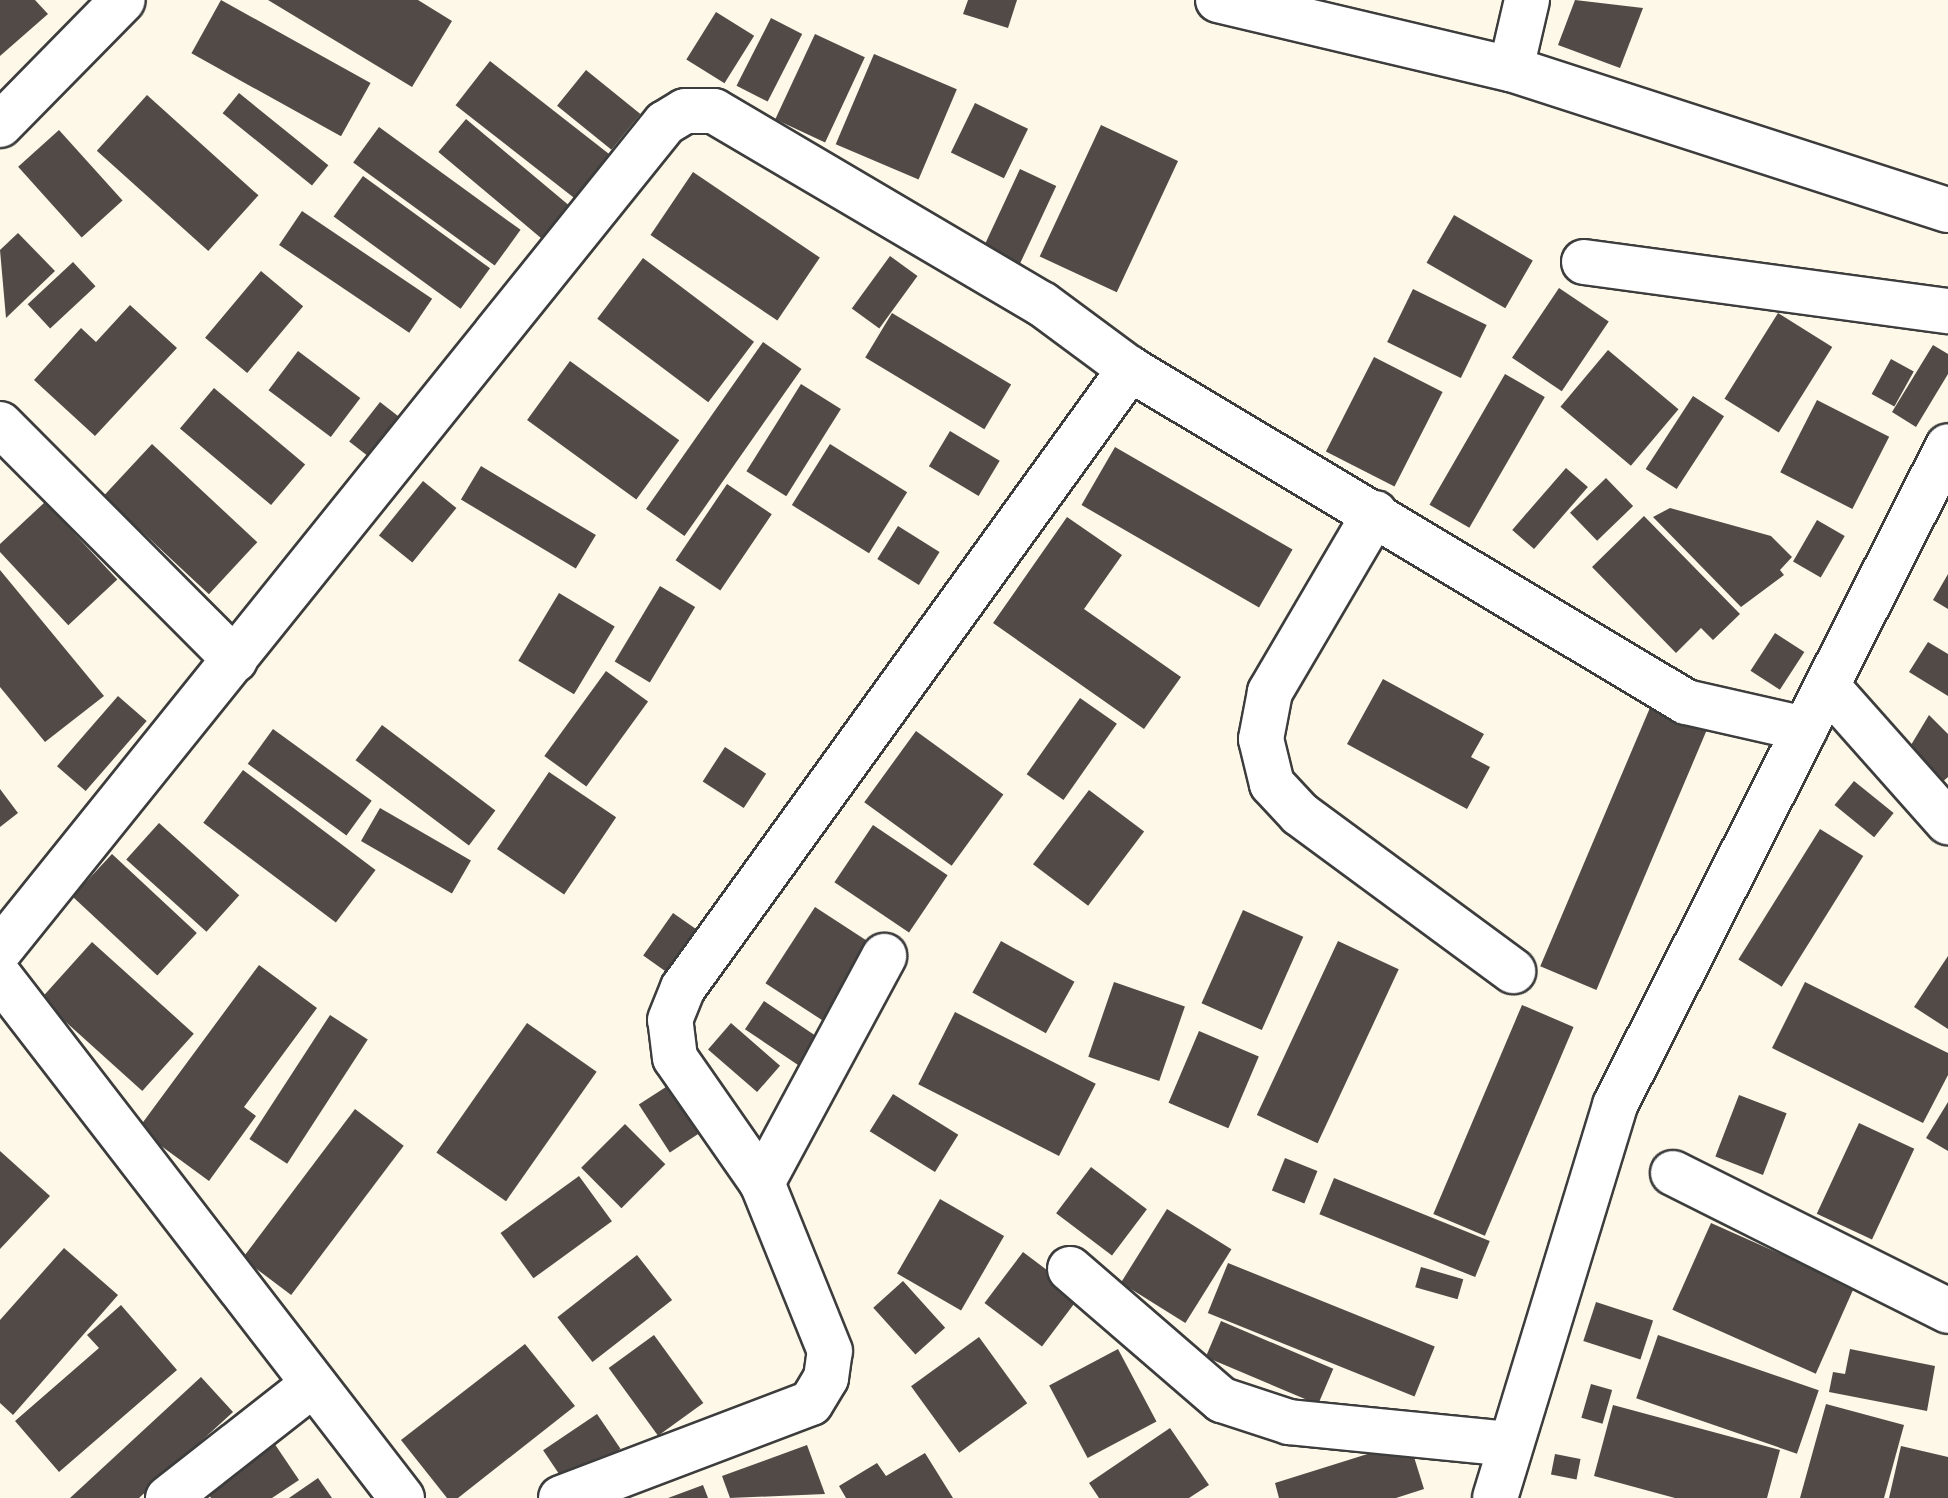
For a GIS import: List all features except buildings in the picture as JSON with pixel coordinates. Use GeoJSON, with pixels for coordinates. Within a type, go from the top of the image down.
{"type":"FeatureCollection","features":[{"type":"Feature","properties":{"kind":"street"},"geometry":{"type":"LineString","coordinates":[[0,125],[123,0]]}},
{"type":"Feature","properties":{"kind":"street"},"geometry":{"type":"LineString","coordinates":[[1218,0],[1511,69],[1948,210]]}},
{"type":"Feature","properties":{"kind":"street"},"geometry":{"type":"LineString","coordinates":[[1511,69],[1527,0]]}},
{"type":"Feature","properties":{"kind":"street"},"geometry":{"type":"LineString","coordinates":[[0,950],[665,123],[685,111],[714,111],[1042,304],[1130,369],[1686,702],[1805,729]]}},
{"type":"Feature","properties":{"kind":"street"},"geometry":{"type":"LineString","coordinates":[[1584,262],[1948,311]]}},
{"type":"Feature","properties":{"kind":"street"},"geometry":{"type":"LineString","coordinates":[[561,1498],[811,1403],[830,1351],[762,1183],[675,1058],[670,1020],[683,988],[1130,369]]}},
{"type":"Feature","properties":{"kind":"street"},"geometry":{"type":"LineString","coordinates":[[0,424],[235,660]]}},
{"type":"Feature","properties":{"kind":"street"},"geometry":{"type":"LineString","coordinates":[[1495,1498],[1615,1105],[1948,446]]}},
{"type":"Feature","properties":{"kind":"street"},"geometry":{"type":"LineString","coordinates":[[1375,513],[1270,692],[1261,739],[1272,784],[1300,814],[1513,971]]}},
{"type":"Feature","properties":{"kind":"street"},"geometry":{"type":"LineString","coordinates":[[1828,687],[1948,822]]}},
{"type":"Feature","properties":{"kind":"street"},"geometry":{"type":"LineString","coordinates":[[762,1183],[884,956]]}},
{"type":"Feature","properties":{"kind":"street"},"geometry":{"type":"LineString","coordinates":[[0,977],[402,1498]]}},
{"type":"Feature","properties":{"kind":"street"},"geometry":{"type":"LineString","coordinates":[[1673,1173],[1948,1311]]}},
{"type":"Feature","properties":{"kind":"street"},"geometry":{"type":"LineString","coordinates":[[1070,1269],[1222,1400],[1289,1422],[1509,1444]]}},
{"type":"Feature","properties":{"kind":"street"},"geometry":{"type":"LineString","coordinates":[[168,1498],[312,1385]]}}]}
